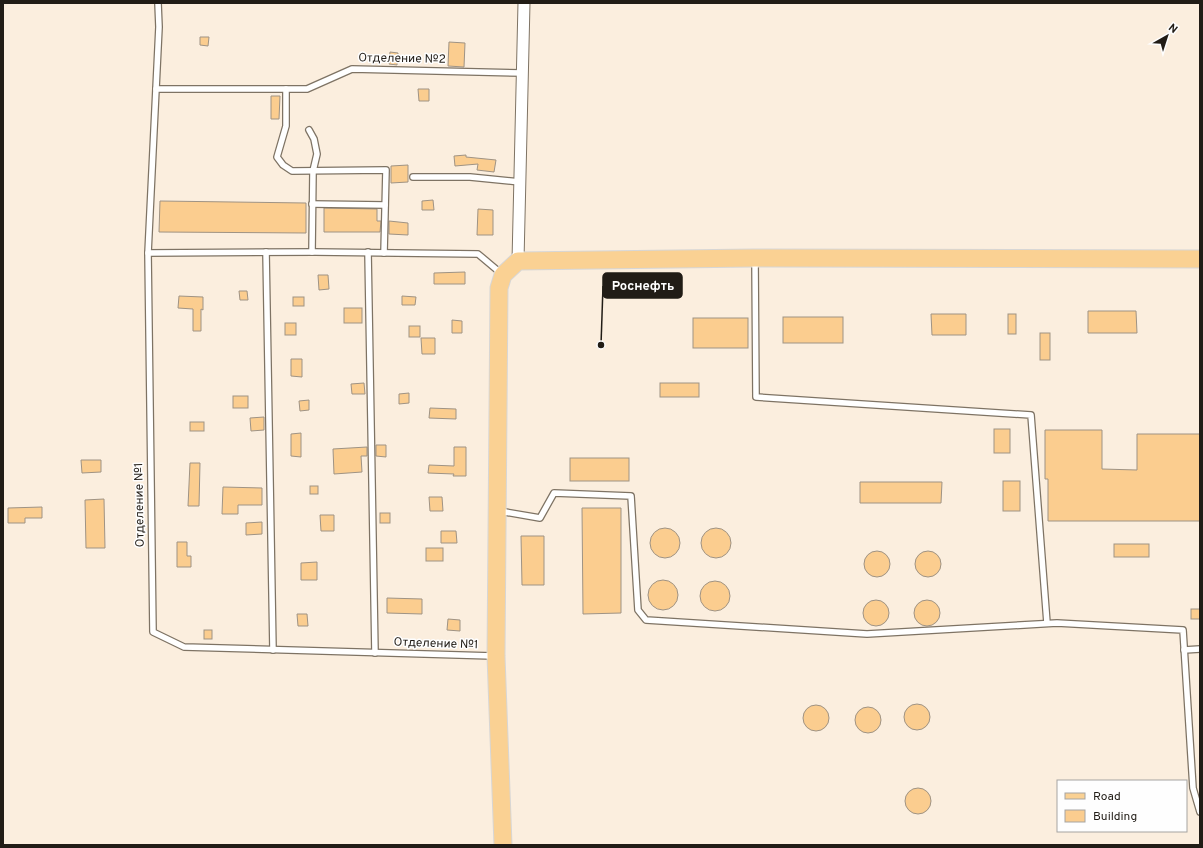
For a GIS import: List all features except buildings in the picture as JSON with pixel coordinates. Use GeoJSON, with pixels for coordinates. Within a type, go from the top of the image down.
{"type":"FeatureCollection","features":[{"type":"Feature","properties":{"kind":"main road"},"geometry":{"type":"LineString","coordinates":[[503,845],[496,656],[499,288],[503,275],[518,261],[754,258],[1200,259]]}},
{"type":"Feature","properties":{"kind":"street"},"geometry":{"type":"LineString","coordinates":[[518,261],[524,3]]}},
{"type":"Feature","properties":{"kind":"lane"},"geometry":{"type":"LineString","coordinates":[[158,3],[160,27],[148,254],[266,252],[478,254],[503,275]]}},
{"type":"Feature","properties":{"kind":"lane","name":"Отделение №2"},"geometry":{"type":"LineString","coordinates":[[156,89],[308,89],[352,69],[523,73]]}},
{"type":"Feature","properties":{"kind":"lane"},"geometry":{"type":"LineString","coordinates":[[286,89],[286,126],[277,157],[283,165],[292,171],[386,170],[384,253]]}},
{"type":"Feature","properties":{"kind":"lane"},"geometry":{"type":"LineString","coordinates":[[309,130],[314,139],[317,154],[312,171],[312,252]]}},
{"type":"Feature","properties":{"kind":"lane"},"geometry":{"type":"LineString","coordinates":[[413,177],[470,177],[520,182]]}},
{"type":"Feature","properties":{"kind":"lane"},"geometry":{"type":"LineString","coordinates":[[312,204],[385,205]]}},
{"type":"Feature","properties":{"kind":"lane"},"geometry":{"type":"LineString","coordinates":[[266,252],[273,650]]}},
{"type":"Feature","properties":{"kind":"lane"},"geometry":{"type":"LineString","coordinates":[[368,252],[375,653]]}},
{"type":"Feature","properties":{"kind":"lane","name":"Отделение №1"},"geometry":{"type":"LineString","coordinates":[[148,254],[153,632],[184,648],[496,656]]}},
{"type":"Feature","properties":{"kind":"lane"},"geometry":{"type":"LineString","coordinates":[[754,258],[756,397],[1031,415],[1047,623]]}},
{"type":"Feature","properties":{"kind":"lane"},"geometry":{"type":"LineString","coordinates":[[497,510],[540,518],[554,493],[631,496],[638,610],[646,620],[867,634],[1047,623],[1183,630],[1193,788],[1200,812]]}},
{"type":"Feature","properties":{"kind":"lane"},"geometry":{"type":"LineString","coordinates":[[1184,650],[1200,649]]}},
{"type":"Feature","properties":{"kind":"place","name":"Роснефть"},"geometry":{"type":"Point","coordinates":[601,345]}}]}
